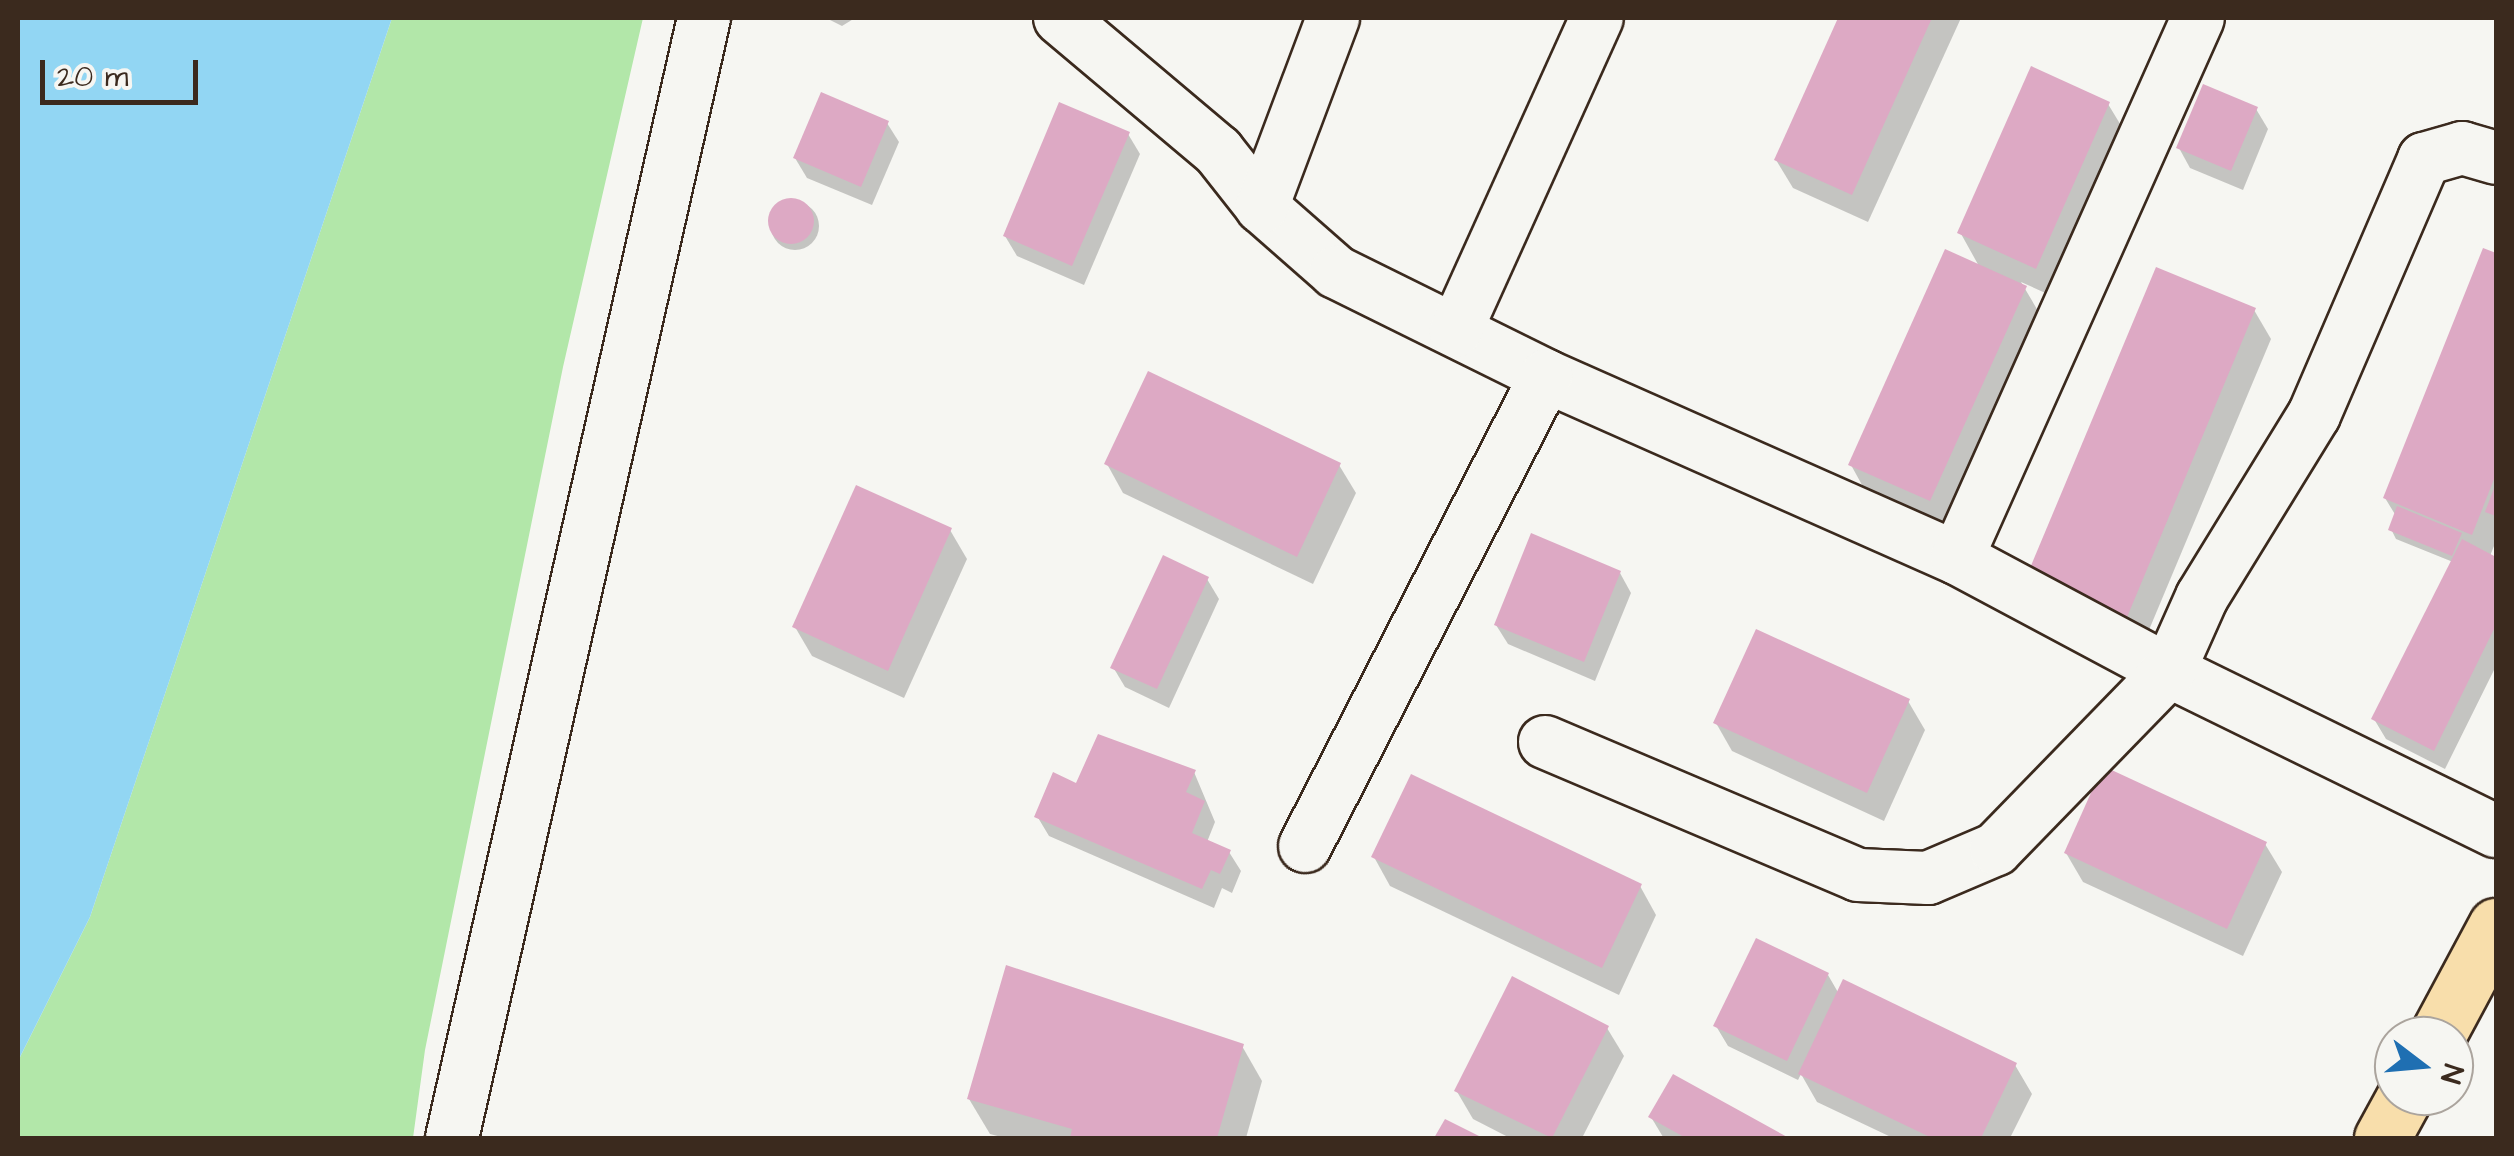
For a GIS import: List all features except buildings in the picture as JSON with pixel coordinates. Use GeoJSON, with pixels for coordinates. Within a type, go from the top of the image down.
{"type":"FeatureCollection","features":[{"type":"Feature","properties":{"kind":"main road"},"geometry":{"type":"LineString","coordinates":[[2448,1016],[2496,926]]}},
{"type":"Feature","properties":{"kind":"main road"},"geometry":{"type":"LineString","coordinates":[[2382,1138],[2394,1116]]}},
{"type":"Feature","properties":{"kind":"street"},"geometry":{"type":"LineString","coordinates":[[452,1138],[704,18]]}},
{"type":"Feature","properties":{"kind":"street"},"geometry":{"type":"LineString","coordinates":[[1060,18],[1218,151],[1262,207],[1336,272],[1546,376],[1957,558],[2169,671],[2496,831]]}},
{"type":"Feature","properties":{"kind":"street"},"geometry":{"type":"LineString","coordinates":[[1262,207],[1333,18]]}},
{"type":"Feature","properties":{"kind":"street"},"geometry":{"type":"LineString","coordinates":[[1456,330],[1597,18]]}},
{"type":"Feature","properties":{"kind":"street"},"geometry":{"type":"LineString","coordinates":[[1957,558],[2198,18]]}},
{"type":"Feature","properties":{"kind":"street"},"geometry":{"type":"LineString","coordinates":[[1545,742],[1858,875],[1928,878],[1996,849],[2169,671],[2202,598],[2314,416],[2424,158],[2462,148],[2496,158]]}},
{"type":"Feature","properties":{"kind":"street"},"geometry":{"type":"LineString","coordinates":[[1305,846],[1546,376]]}},
{"type":"Feature","properties":{"kind":"green space"},"geometry":{"type":"Polygon","coordinates":[[[392,18],[643,18],[563,367],[425,1050],[413,1138],[18,1138],[18,1061],[90,917],[392,18]]]}},
{"type":"Feature","properties":{"kind":"water"},"geometry":{"type":"Polygon","coordinates":[[[18,18],[392,18],[90,917],[18,1061],[18,18]]]}}]}
